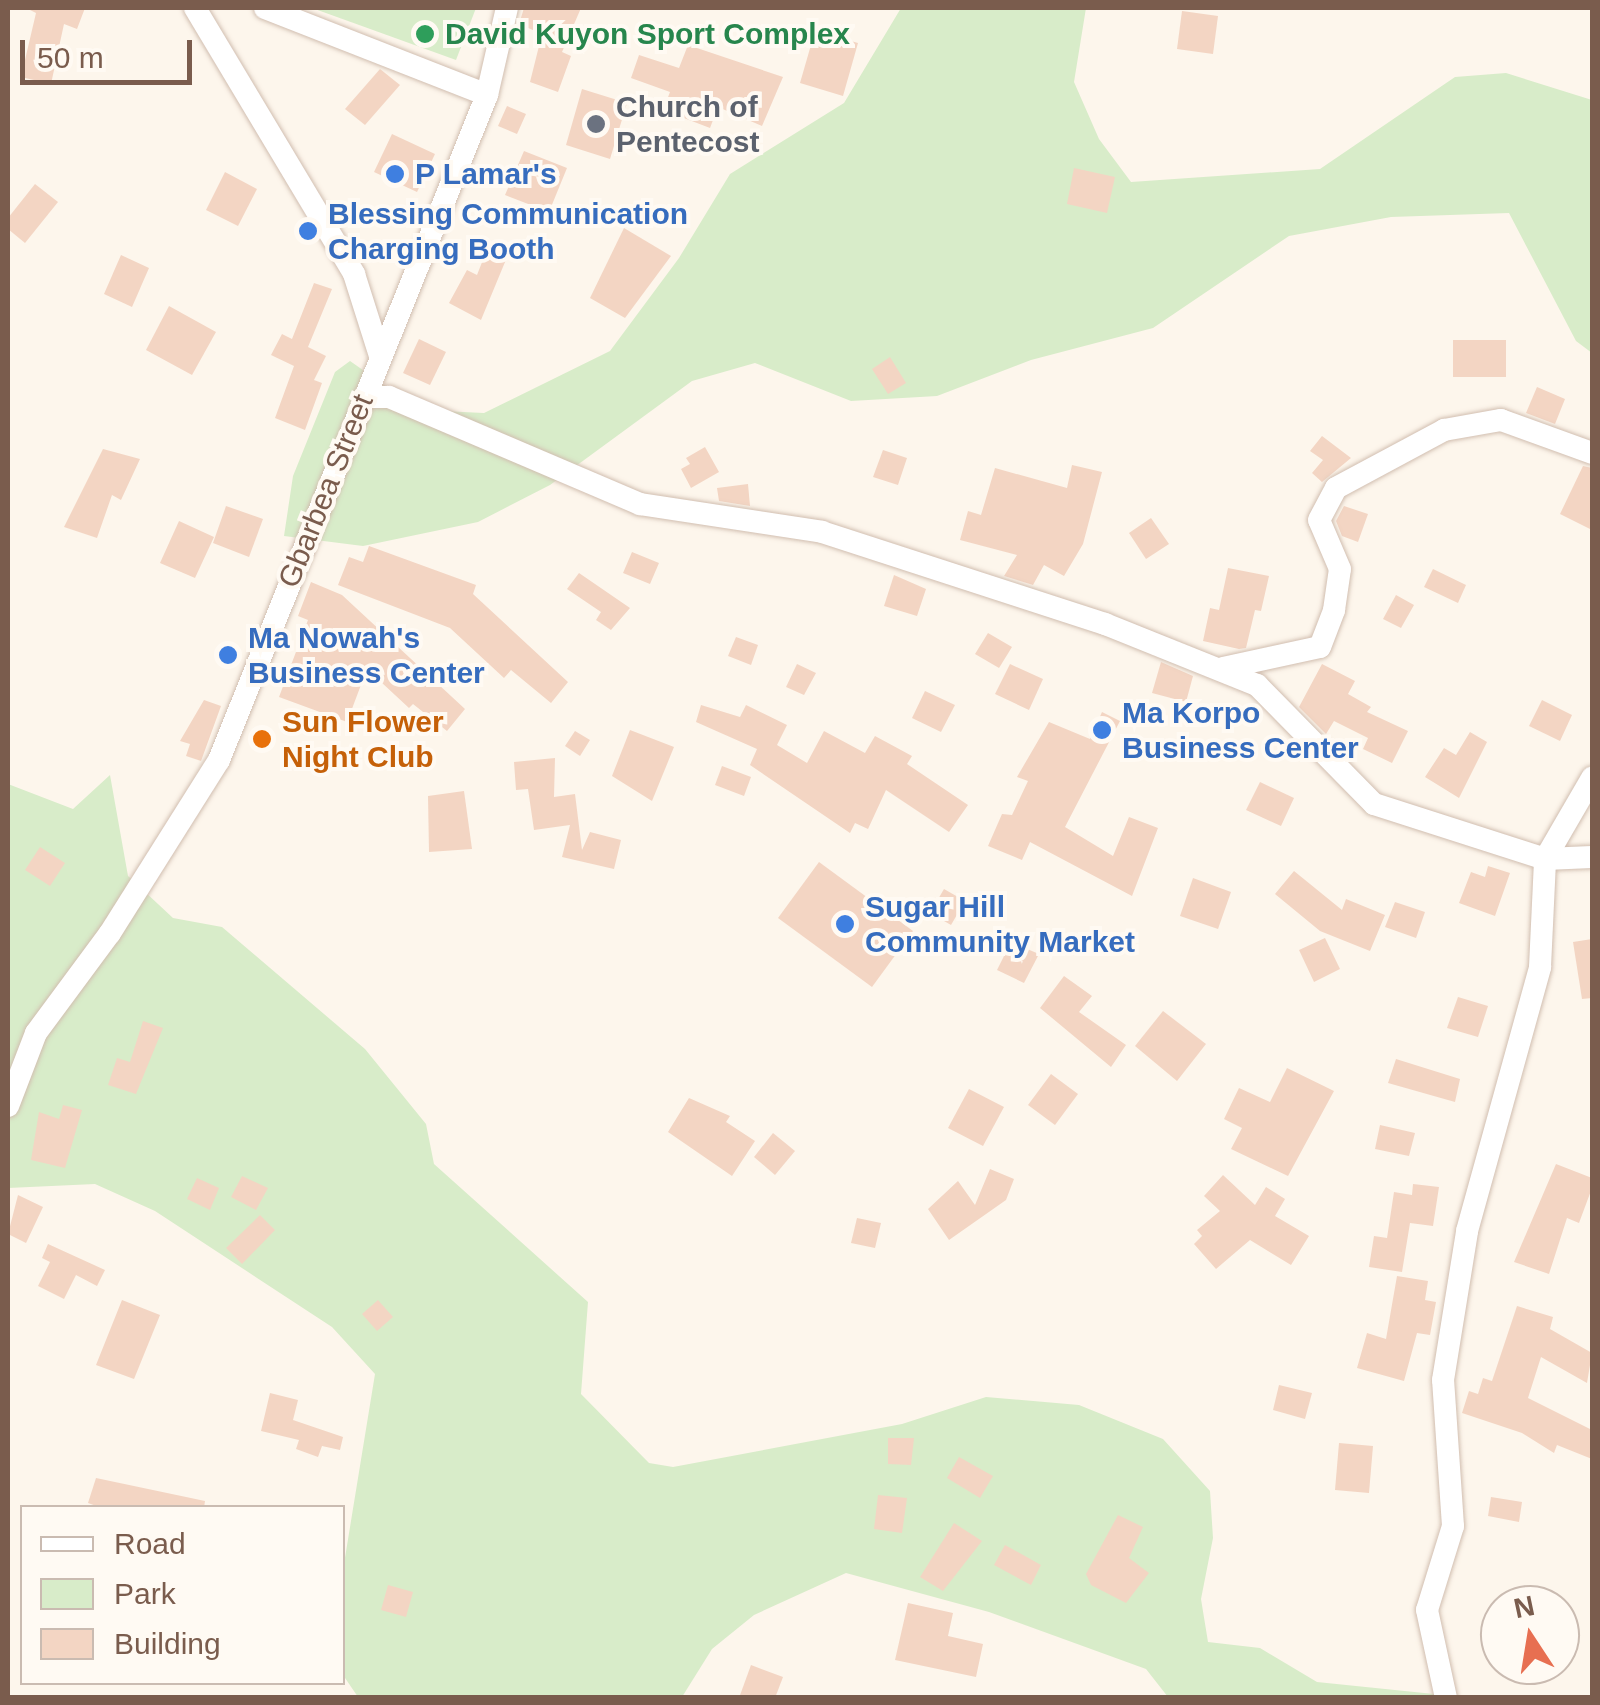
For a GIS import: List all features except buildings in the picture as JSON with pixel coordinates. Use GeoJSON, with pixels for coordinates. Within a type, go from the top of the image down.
{"type":"FeatureCollection","features":[{"type":"Feature","properties":{"kind":"street"},"geometry":{"type":"LineString","coordinates":[[195,8],[354,274],[380,356]]}},
{"type":"Feature","properties":{"kind":"street"},"geometry":{"type":"LineString","coordinates":[[264,8],[487,94]]}},
{"type":"Feature","properties":{"kind":"street","name":"Gbarbea Street"},"geometry":{"type":"LineString","coordinates":[[8,1106],[36,1033],[110,933],[218,760],[487,94],[506,8]]}},
{"type":"Feature","properties":{"kind":"street"},"geometry":{"type":"LineString","coordinates":[[364,398],[389,397],[592,489],[693,517],[822,532],[1223,668],[1257,684],[1374,804],[1545,859],[1592,857]]}},
{"type":"Feature","properties":{"kind":"street"},"geometry":{"type":"LineString","coordinates":[[1223,668],[1320,647],[1334,610],[1340,569],[1319,520],[1336,488],[1444,430],[1501,420],[1592,454]]}},
{"type":"Feature","properties":{"kind":"street"},"geometry":{"type":"LineString","coordinates":[[1446,1698],[1427,1610],[1453,1526],[1444,1380],[1467,1231],[1540,966],[1545,859],[1592,778]]}},
{"type":"Feature","properties":{"kind":"green space","name":"David Kuyon Sport Complex"},"geometry":{"type":"Polygon","coordinates":[[[312,8],[476,8],[456,60],[312,8]]]}},
{"type":"Feature","properties":{"kind":"green space"},"geometry":{"type":"Polygon","coordinates":[[[901,8],[1086,8],[1074,82],[1099,139],[1131,182],[1320,169],[1455,77],[1506,73],[1592,100],[1592,353],[1576,341],[1509,213],[1391,217],[1289,236],[1153,328],[1031,360],[937,396],[851,401],[755,363],[692,381],[550,485],[478,522],[363,546],[284,536],[293,476],[335,372],[350,361],[420,410],[484,413],[610,351],[679,258],[730,174],[844,103],[901,8]]]}},
{"type":"Feature","properties":{"kind":"green space"},"geometry":{"type":"Polygon","coordinates":[[[110,775],[128,876],[173,918],[222,927],[365,1049],[426,1124],[434,1164],[588,1302],[581,1394],[649,1463],[673,1467],[902,1424],[986,1397],[1079,1405],[1163,1439],[1210,1491],[1213,1538],[1201,1599],[1208,1642],[1260,1648],[1317,1682],[1463,1697],[1168,1697],[1146,1669],[989,1612],[846,1573],[754,1615],[712,1649],[682,1697],[358,1697],[345,1678],[345,1558],[375,1374],[332,1327],[155,1211],[95,1184],[8,1188],[8,784],[73,809],[110,775]]]}},
{"type":"Feature","properties":{"kind":"place","name":"David Kuyon Sport Complex"},"geometry":{"type":"Point","coordinates":[425,34]}},
{"type":"Feature","properties":{"kind":"place","name":"Church of Pentecost"},"geometry":{"type":"Point","coordinates":[596,124]}},
{"type":"Feature","properties":{"kind":"place","name":"P Lamar's"},"geometry":{"type":"Point","coordinates":[395,174]}},
{"type":"Feature","properties":{"kind":"place","name":"Blessing Communication Charging Booth"},"geometry":{"type":"Point","coordinates":[308,231]}},
{"type":"Feature","properties":{"kind":"place","name":"Ma Nowah's Business Center"},"geometry":{"type":"Point","coordinates":[228,655]}},
{"type":"Feature","properties":{"kind":"place","name":"Ma Korpo Business Center"},"geometry":{"type":"Point","coordinates":[1102,730]}},
{"type":"Feature","properties":{"kind":"place","name":"Sun Flower Night Club"},"geometry":{"type":"Point","coordinates":[262,739]}},
{"type":"Feature","properties":{"kind":"place","name":"Sugar Hill Community Market"},"geometry":{"type":"Point","coordinates":[845,924]}}]}
